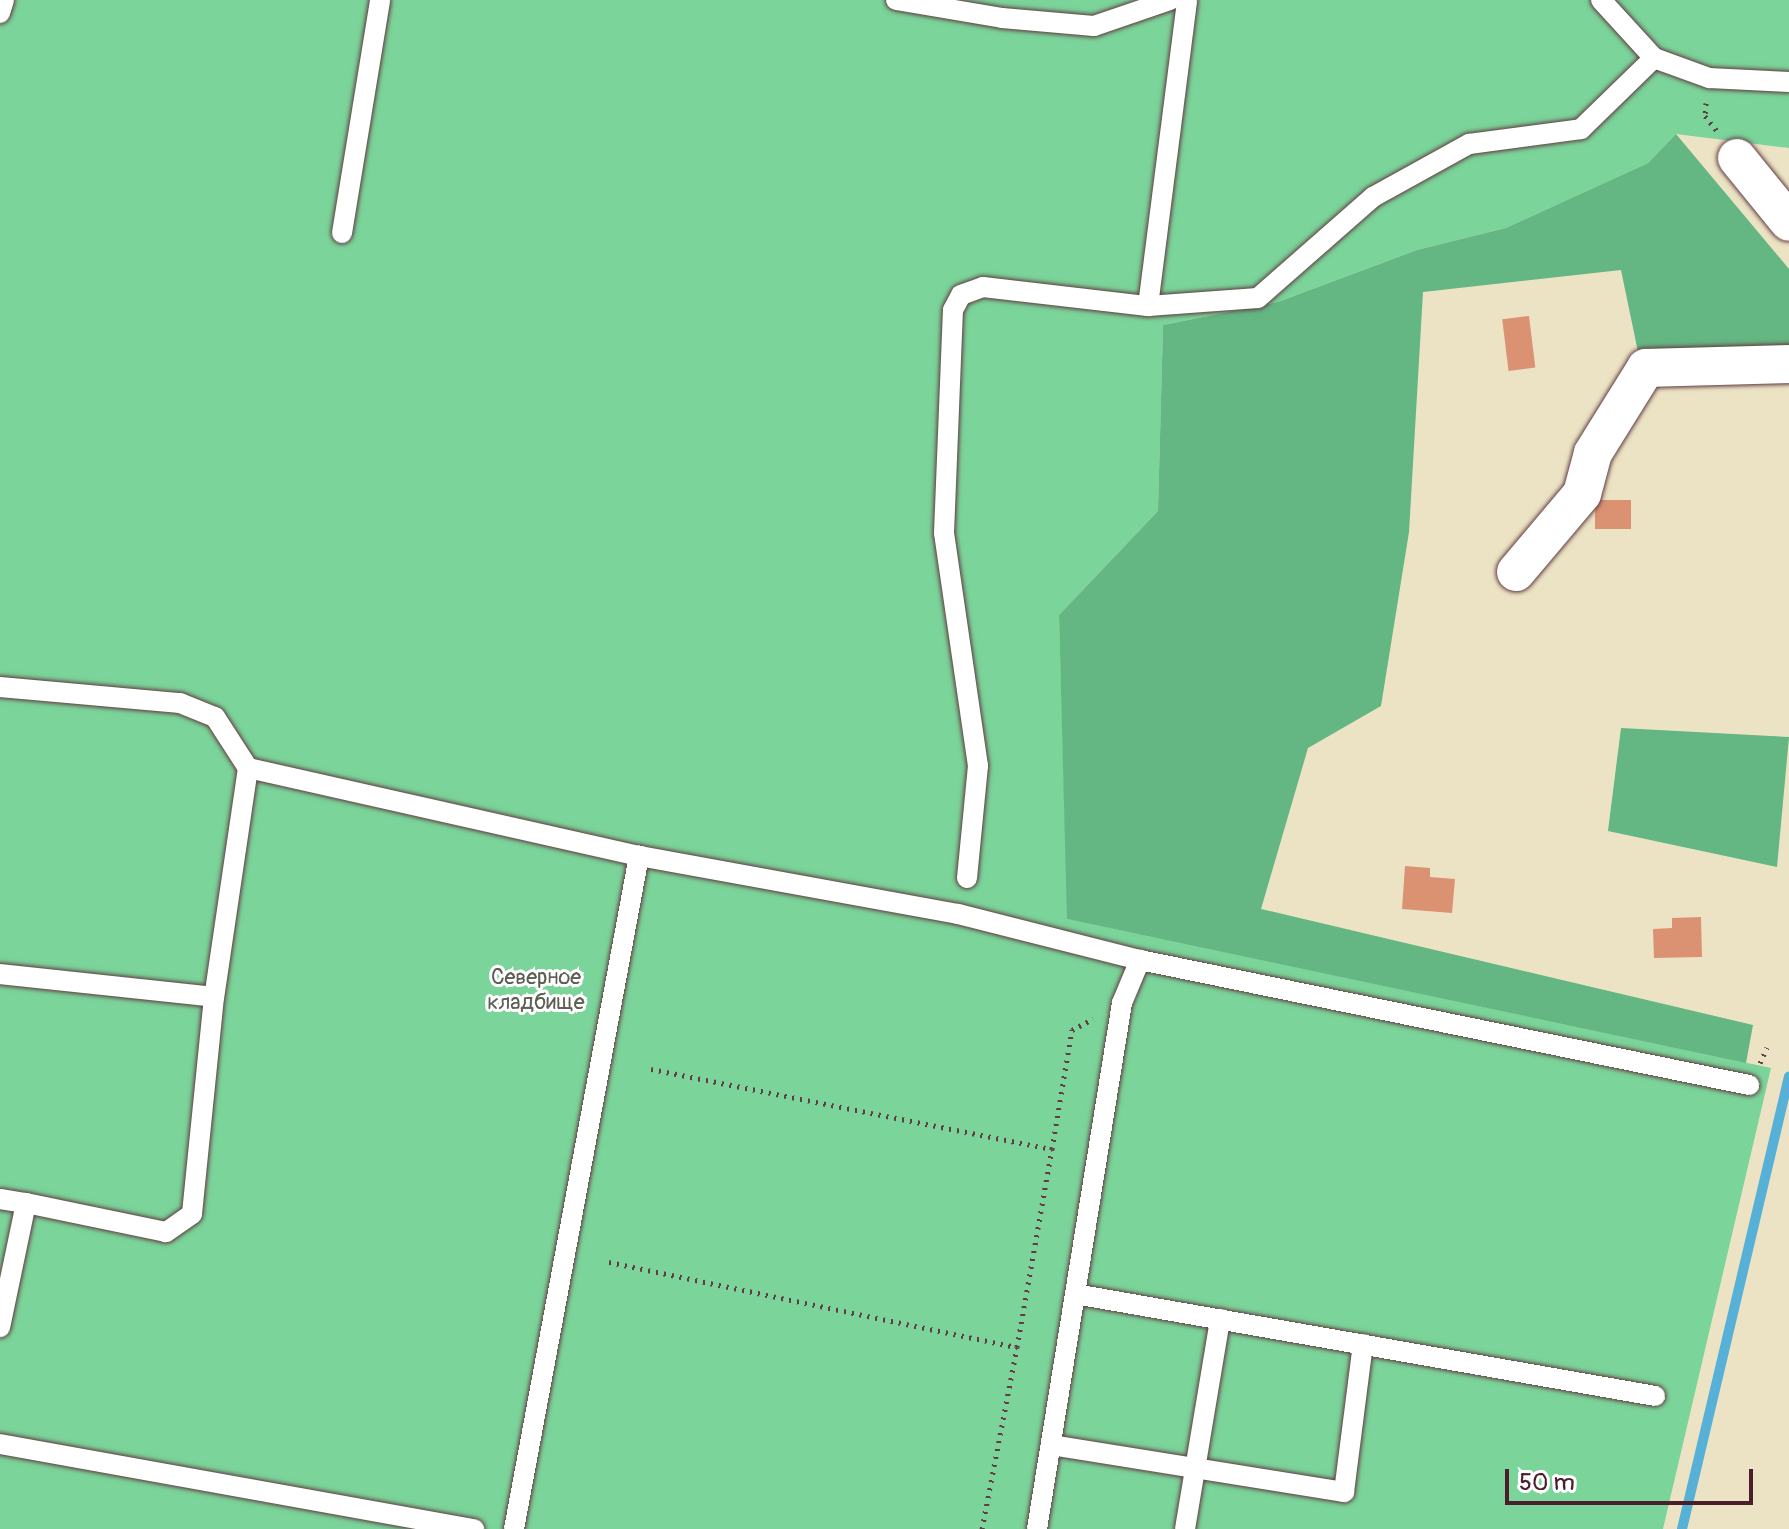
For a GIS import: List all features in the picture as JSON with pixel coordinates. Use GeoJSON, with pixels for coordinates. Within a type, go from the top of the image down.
{"type":"FeatureCollection","features":[{"type":"Feature","properties":{"kind":"street"},"geometry":{"type":"LineString","coordinates":[[1737,158],[1789,222]]}},
{"type":"Feature","properties":{"kind":"street"},"geometry":{"type":"LineString","coordinates":[[1516,572],[1582,494],[1593,453],[1646,368],[1789,364]]}},
{"type":"Feature","properties":{"kind":"lane"},"geometry":{"type":"LineString","coordinates":[[0,13],[4,0]]}},
{"type":"Feature","properties":{"kind":"lane"},"geometry":{"type":"LineString","coordinates":[[342,233],[380,0]]}},
{"type":"Feature","properties":{"kind":"lane"},"geometry":{"type":"LineString","coordinates":[[896,0],[1002,18],[1094,26],[1170,0]]}},
{"type":"Feature","properties":{"kind":"lane"},"geometry":{"type":"LineString","coordinates":[[1148,306],[1187,0]]}},
{"type":"Feature","properties":{"kind":"lane"},"geometry":{"type":"LineString","coordinates":[[1601,0],[1654,58],[1709,78],[1789,82]]}},
{"type":"Feature","properties":{"kind":"lane"},"geometry":{"type":"LineString","coordinates":[[967,878],[978,766],[944,533],[953,310],[961,295],[983,287],[1148,306],[1258,298],[1373,197],[1469,144],[1581,129],[1654,58]]}},
{"type":"Feature","properties":{"kind":"lane"},"geometry":{"type":"LineString","coordinates":[[0,687],[180,703],[215,717],[248,768],[214,997],[192,1214],[166,1232],[0,1199]]}},
{"type":"Feature","properties":{"kind":"lane"},"geometry":{"type":"LineString","coordinates":[[248,768],[639,856],[958,914],[1140,960],[1749,1085]]}},
{"type":"Feature","properties":{"kind":"lane"},"geometry":{"type":"LineString","coordinates":[[514,1529],[639,856]]}},
{"type":"Feature","properties":{"kind":"lane"},"geometry":{"type":"LineString","coordinates":[[1037,1529],[1122,1003],[1140,960]]}},
{"type":"Feature","properties":{"kind":"lane"},"geometry":{"type":"LineString","coordinates":[[0,974],[214,997]]}},
{"type":"Feature","properties":{"kind":"lane"},"geometry":{"type":"LineString","coordinates":[[0,1327],[26,1203]]}},
{"type":"Feature","properties":{"kind":"lane"},"geometry":{"type":"LineString","coordinates":[[1075,1294],[1655,1396]]}},
{"type":"Feature","properties":{"kind":"lane"},"geometry":{"type":"LineString","coordinates":[[1185,1529],[1220,1319]]}},
{"type":"Feature","properties":{"kind":"lane"},"geometry":{"type":"LineString","coordinates":[[1051,1445],[1344,1492],[1363,1344]]}},
{"type":"Feature","properties":{"kind":"lane"},"geometry":{"type":"LineString","coordinates":[[0,1444],[474,1529]]}},
{"type":"Feature","properties":{"kind":"path"},"geometry":{"type":"LineString","coordinates":[[1709,78],[1705,116],[1737,158]]}},
{"type":"Feature","properties":{"kind":"path"},"geometry":{"type":"LineString","coordinates":[[982,1529],[1072,1030],[1122,1003]]}},
{"type":"Feature","properties":{"kind":"path"},"geometry":{"type":"LineString","coordinates":[[651,1069],[1052,1149]]}},
{"type":"Feature","properties":{"kind":"path"},"geometry":{"type":"LineString","coordinates":[[609,1262],[1017,1347]]}},
{"type":"Feature","properties":{"kind":"green space","name":"Северное кладбище"},"geometry":{"type":"Polygon","coordinates":[[[0,0],[1789,0],[1789,148],[1676,134],[1648,163],[1506,228],[1417,250],[1278,302],[1163,325],[1158,511],[1059,615],[1068,919],[1771,1068],[1663,1529],[0,1529],[0,0]]]}},
{"type":"Feature","properties":{"kind":"green space"},"geometry":{"type":"Polygon","coordinates":[[[1676,134],[1789,269],[1789,346],[1638,352],[1621,270],[1423,292],[1409,532],[1381,706],[1308,748],[1261,909],[1753,1025],[1746,1063],[1067,919],[1059,615],[1158,511],[1163,325],[1278,302],[1417,250],[1506,228],[1648,163],[1676,134]]]}},
{"type":"Feature","properties":{"kind":"green space"},"geometry":{"type":"Polygon","coordinates":[[[1621,728],[1789,737],[1777,867],[1608,831],[1621,728]]]}},
{"type":"Feature","properties":{"kind":"building"},"geometry":{"type":"Polygon","coordinates":[[[1529,316],[1535,368],[1509,371],[1502,319],[1529,316]]]}},
{"type":"Feature","properties":{"kind":"building"},"geometry":{"type":"Polygon","coordinates":[[[1595,500],[1631,500],[1631,529],[1595,529],[1595,500]]]}},
{"type":"Feature","properties":{"kind":"building"},"geometry":{"type":"Polygon","coordinates":[[[1405,866],[1430,868],[1430,877],[1455,879],[1452,913],[1402,909],[1405,866]]]}},
{"type":"Feature","properties":{"kind":"building"},"geometry":{"type":"Polygon","coordinates":[[[1701,917],[1702,957],[1654,958],[1653,929],[1672,928],[1672,918],[1701,917]]]}},
{"type":"Feature","properties":{"kind":"waterway"},"geometry":{"type":"LineString","coordinates":[[1682,1529],[1789,1076]]}}]}
